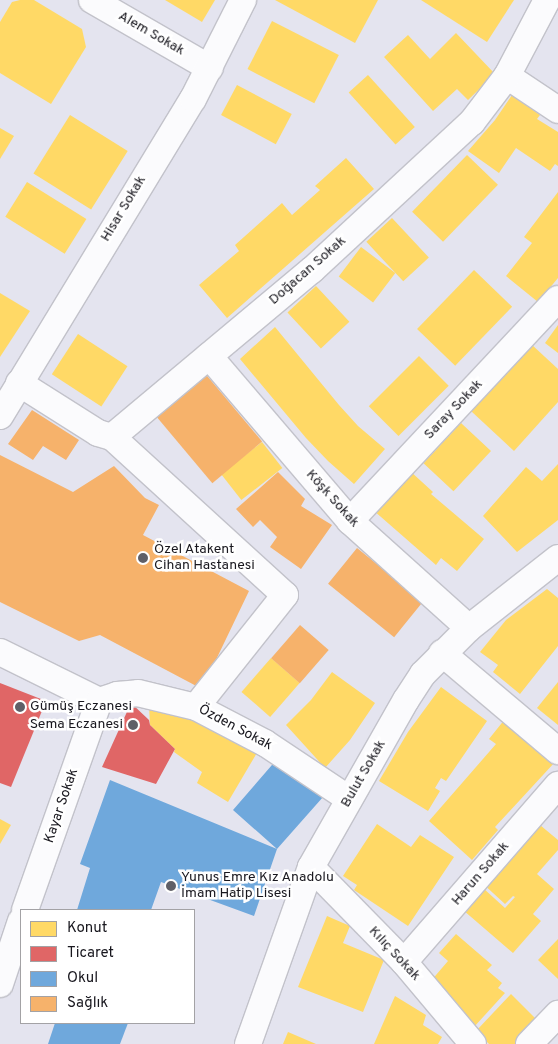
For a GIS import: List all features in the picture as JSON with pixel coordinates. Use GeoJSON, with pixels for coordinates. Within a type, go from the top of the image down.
{"type":"FeatureCollection","features":[{"type":"Feature","properties":{"kind":"street","name":"Alem Sokak"},"geometry":{"type":"LineString","coordinates":[[92,0],[210,68]]}},
{"type":"Feature","properties":{"kind":"street","name":"Hisar Sokak"},"geometry":{"type":"LineString","coordinates":[[0,416],[210,68],[243,0]]}},
{"type":"Feature","properties":{"kind":"street","name":"Doğacan Sokak"},"geometry":{"type":"LineString","coordinates":[[112,437],[312,270],[464,129],[489,101],[507,76],[547,0]]}},
{"type":"Feature","properties":{"kind":"street"},"geometry":{"type":"LineString","coordinates":[[507,76],[558,110]]}},
{"type":"Feature","properties":{"kind":"street","name":"Saray Sokak"},"geometry":{"type":"LineString","coordinates":[[350,521],[558,299]]}},
{"type":"Feature","properties":{"kind":"street","name":"Köşk Sokak"},"geometry":{"type":"LineString","coordinates":[[209,356],[350,521],[469,628]]}},
{"type":"Feature","properties":{"kind":"street"},"geometry":{"type":"LineString","coordinates":[[20,383],[98,433],[112,437],[285,595],[196,707]]}},
{"type":"Feature","properties":{"kind":"street","name":"Bulut Sokak"},"geometry":{"type":"LineString","coordinates":[[248,1044],[311,867],[406,700],[423,674],[469,628],[554,568]]}},
{"type":"Feature","properties":{"kind":"street"},"geometry":{"type":"LineString","coordinates":[[0,652],[99,701]]}},
{"type":"Feature","properties":{"kind":"street"},"geometry":{"type":"LineString","coordinates":[[442,654],[558,751]]}},
{"type":"Feature","properties":{"kind":"street","name":"Özden Sokak"},"geometry":{"type":"LineString","coordinates":[[99,701],[117,695],[138,693],[196,707],[265,743],[349,799]]}},
{"type":"Feature","properties":{"kind":"street","name":"Kayar Sokak"},"geometry":{"type":"LineString","coordinates":[[25,909],[99,701]]}},
{"type":"Feature","properties":{"kind":"street","name":"Harun Sokak"},"geometry":{"type":"LineString","coordinates":[[404,962],[558,785]]}},
{"type":"Feature","properties":{"kind":"street","name":"Kılıç Sokak"},"geometry":{"type":"LineString","coordinates":[[311,867],[404,962],[471,1043]]}},
{"type":"Feature","properties":{"kind":"street"},"geometry":{"type":"LineString","coordinates":[[0,984],[5,949],[20,923]]}},
{"type":"Feature","properties":{"kind":"street"},"geometry":{"type":"LineString","coordinates":[[529,1044],[558,1014]]}},
{"type":"Feature","properties":{"kind":"building: Konut"},"geometry":{"type":"Polygon","coordinates":[[[34,0],[82,29],[86,47],[51,104],[0,73],[0,22],[12,2],[34,0]]]}},
{"type":"Feature","properties":{"kind":"building: Konut"},"geometry":{"type":"Polygon","coordinates":[[[165,0],[215,0],[202,22],[165,0]]]}},
{"type":"Feature","properties":{"kind":"building: Konut"},"geometry":{"type":"Polygon","coordinates":[[[275,0],[378,0],[355,43],[275,0]]]}},
{"type":"Feature","properties":{"kind":"building: Konut"},"geometry":{"type":"Polygon","coordinates":[[[421,0],[514,0],[487,42],[421,0]]]}},
{"type":"Feature","properties":{"kind":"building: Konut"},"geometry":{"type":"Polygon","coordinates":[[[272,21],[339,55],[314,103],[247,69],[272,21]]]}},
{"type":"Feature","properties":{"kind":"building: Konut"},"geometry":{"type":"Polygon","coordinates":[[[456,33],[495,74],[468,100],[457,89],[433,111],[384,57],[408,35],[430,59],[456,33]]]}},
{"type":"Feature","properties":{"kind":"building: Konut"},"geometry":{"type":"Polygon","coordinates":[[[368,75],[415,127],[396,144],[349,92],[368,75]]]}},
{"type":"Feature","properties":{"kind":"building: Konut"},"geometry":{"type":"Polygon","coordinates":[[[237,85],[292,114],[276,144],[221,115],[237,85]]]}},
{"type":"Feature","properties":{"kind":"building: Konut"},"geometry":{"type":"Polygon","coordinates":[[[512,95],[540,115],[537,119],[558,132],[558,166],[555,164],[550,171],[516,148],[499,173],[468,151],[495,120],[512,95]]]}},
{"type":"Feature","properties":{"kind":"building: Konut"},"geometry":{"type":"Polygon","coordinates":[[[70,115],[128,151],[91,210],[33,174],[70,115]]]}},
{"type":"Feature","properties":{"kind":"building: Konut"},"geometry":{"type":"Polygon","coordinates":[[[0,128],[14,136],[0,159],[0,128]]]}},
{"type":"Feature","properties":{"kind":"building: Konut"},"geometry":{"type":"Polygon","coordinates":[[[467,155],[498,185],[443,242],[412,212],[467,155]]]}},
{"type":"Feature","properties":{"kind":"building: Konut"},"geometry":{"type":"Polygon","coordinates":[[[346,158],[374,189],[227,318],[199,285],[239,251],[235,245],[282,203],[292,215],[320,190],[315,186],[346,158]]]}},
{"type":"Feature","properties":{"kind":"building: Konut"},"geometry":{"type":"Polygon","coordinates":[[[27,182],[86,219],[65,254],[5,217],[27,182]]]}},
{"type":"Feature","properties":{"kind":"building: Konut"},"geometry":{"type":"Polygon","coordinates":[[[558,192],[558,278],[538,302],[506,276],[532,243],[524,237],[558,192]]]}},
{"type":"Feature","properties":{"kind":"building: Konut"},"geometry":{"type":"Polygon","coordinates":[[[392,218],[429,257],[403,281],[366,242],[392,218]]]}},
{"type":"Feature","properties":{"kind":"building: Konut"},"geometry":{"type":"Polygon","coordinates":[[[361,247],[395,273],[373,302],[339,277],[361,247]]]}},
{"type":"Feature","properties":{"kind":"building: Konut"},"geometry":{"type":"Polygon","coordinates":[[[474,270],[512,307],[455,366],[417,329],[474,270]]]}},
{"type":"Feature","properties":{"kind":"building: Konut"},"geometry":{"type":"Polygon","coordinates":[[[316,286],[349,322],[321,348],[287,313],[316,286]]]}},
{"type":"Feature","properties":{"kind":"building: Konut"},"geometry":{"type":"Polygon","coordinates":[[[0,293],[30,311],[0,357],[0,293]]]}},
{"type":"Feature","properties":{"kind":"building: Konut"},"geometry":{"type":"Polygon","coordinates":[[[558,325],[558,353],[545,343],[558,325]]]}},
{"type":"Feature","properties":{"kind":"building: Konut"},"geometry":{"type":"Polygon","coordinates":[[[275,327],[339,405],[358,426],[385,449],[354,484],[306,438],[240,359],[275,327]]]}},
{"type":"Feature","properties":{"kind":"building: Konut"},"geometry":{"type":"Polygon","coordinates":[[[78,334],[127,366],[101,406],[52,374],[78,334]]]}},
{"type":"Feature","properties":{"kind":"building: Konut"},"geometry":{"type":"Polygon","coordinates":[[[531,344],[558,369],[558,402],[514,451],[471,411],[531,344]]]}},
{"type":"Feature","properties":{"kind":"building: Konut"},"geometry":{"type":"Polygon","coordinates":[[[419,356],[449,386],[398,436],[369,406],[419,356]]]}},
{"type":"Feature","properties":{"kind":"building: Konut"},"geometry":{"type":"Polygon","coordinates":[[[461,423],[491,451],[453,491],[423,463],[461,423]]]}},
{"type":"Feature","properties":{"kind":"building: Konut"},"geometry":{"type":"Polygon","coordinates":[[[262,442],[282,468],[241,500],[221,474],[262,442]]]}},
{"type":"Feature","properties":{"kind":"building: Konut"},"geometry":{"type":"Polygon","coordinates":[[[558,464],[558,520],[517,552],[483,516],[526,467],[542,481],[558,464]]]}},
{"type":"Feature","properties":{"kind":"building: Konut"},"geometry":{"type":"Polygon","coordinates":[[[410,471],[433,492],[431,494],[484,539],[457,571],[441,558],[436,565],[373,510],[410,471]]]}},
{"type":"Feature","properties":{"kind":"building: Konut"},"geometry":{"type":"Polygon","coordinates":[[[547,589],[558,598],[558,646],[520,694],[493,672],[498,665],[480,652],[506,620],[547,589]]]}},
{"type":"Feature","properties":{"kind":"building: Konut"},"geometry":{"type":"Polygon","coordinates":[[[271,658],[300,683],[270,717],[241,692],[271,658]]]}},
{"type":"Feature","properties":{"kind":"building: Konut"},"geometry":{"type":"Polygon","coordinates":[[[332,672],[375,703],[350,740],[325,768],[286,725],[311,700],[332,672]]]}},
{"type":"Feature","properties":{"kind":"building: Konut"},"geometry":{"type":"Polygon","coordinates":[[[558,682],[558,725],[537,708],[558,682]]]}},
{"type":"Feature","properties":{"kind":"building: Konut"},"geometry":{"type":"Polygon","coordinates":[[[441,687],[487,721],[446,781],[441,778],[435,788],[440,791],[428,811],[379,781],[408,732],[441,687]]]}},
{"type":"Feature","properties":{"kind":"building: Konut"},"geometry":{"type":"Polygon","coordinates":[[[149,705],[190,715],[258,751],[228,802],[197,783],[202,772],[174,752],[175,749],[150,725],[149,705]]]}},
{"type":"Feature","properties":{"kind":"building: Konut"},"geometry":{"type":"Polygon","coordinates":[[[505,719],[555,762],[495,827],[498,830],[472,860],[429,821],[496,744],[489,739],[505,719]]]}},
{"type":"Feature","properties":{"kind":"building: Konut"},"geometry":{"type":"Polygon","coordinates":[[[0,819],[11,825],[0,844],[0,819]]]}},
{"type":"Feature","properties":{"kind":"building: Konut"},"geometry":{"type":"Polygon","coordinates":[[[534,820],[558,840],[558,850],[537,874],[554,889],[533,914],[541,921],[513,953],[463,910],[483,888],[505,908],[515,897],[513,896],[505,904],[481,882],[534,820]]]}},
{"type":"Feature","properties":{"kind":"building: Konut"},"geometry":{"type":"Polygon","coordinates":[[[377,824],[411,847],[420,835],[454,857],[408,926],[354,890],[357,885],[343,876],[377,824]]]}},
{"type":"Feature","properties":{"kind":"building: Konut"},"geometry":{"type":"Polygon","coordinates":[[[327,916],[350,926],[343,943],[384,960],[363,1012],[298,987],[327,916]]]}},
{"type":"Feature","properties":{"kind":"building: Konut"},"geometry":{"type":"Polygon","coordinates":[[[456,934],[492,965],[487,970],[502,983],[498,988],[505,993],[474,1027],[430,982],[448,961],[439,953],[456,934]]]}},
{"type":"Feature","properties":{"kind":"building: Konut"},"geometry":{"type":"Polygon","coordinates":[[[558,939],[558,979],[538,960],[558,939]]]}},
{"type":"Feature","properties":{"kind":"building: Konut"},"geometry":{"type":"Polygon","coordinates":[[[511,994],[538,1021],[515,1044],[489,1044],[476,1031],[511,994]]]}},
{"type":"Feature","properties":{"kind":"building: Konut"},"geometry":{"type":"Polygon","coordinates":[[[395,996],[426,1015],[423,1025],[442,1037],[438,1044],[374,1044],[395,996]]]}},
{"type":"Feature","properties":{"kind":"building: Konut"},"geometry":{"type":"Polygon","coordinates":[[[288,1032],[316,1044],[283,1044],[288,1032]]]}},
{"type":"Feature","properties":{"kind":"building: Ticaret"},"geometry":{"type":"Polygon","coordinates":[[[0,683],[46,701],[11,787],[0,783],[0,683]]]}},
{"type":"Feature","properties":{"kind":"building: Ticaret"},"geometry":{"type":"Polygon","coordinates":[[[131,703],[175,749],[156,784],[102,767],[131,703]]]}},
{"type":"Feature","properties":{"kind":"building: Okul"},"geometry":{"type":"Polygon","coordinates":[[[278,758],[323,797],[277,849],[233,810],[278,758]]]}},
{"type":"Feature","properties":{"kind":"building: Okul"},"geometry":{"type":"Polygon","coordinates":[[[110,780],[277,849],[254,916],[161,882],[151,909],[77,909],[90,868],[80,864],[110,780]]]}},
{"type":"Feature","properties":{"kind":"building: Okul"},"geometry":{"type":"Polygon","coordinates":[[[55,1024],[128,1024],[120,1044],[48,1044],[55,1024]]]}},
{"type":"Feature","properties":{"kind":"building: Sağlık"},"geometry":{"type":"Polygon","coordinates":[[[203,371],[262,441],[212,483],[153,413],[203,371]]]}},
{"type":"Feature","properties":{"kind":"building: Sağlık"},"geometry":{"type":"Polygon","coordinates":[[[32,410],[79,440],[66,460],[43,446],[33,460],[8,444],[32,410]]]}},
{"type":"Feature","properties":{"kind":"building: Sağlık"},"geometry":{"type":"Polygon","coordinates":[[[0,455],[73,492],[114,466],[145,498],[159,505],[143,535],[249,591],[202,689],[100,635],[79,641],[0,602],[0,455]]]}},
{"type":"Feature","properties":{"kind":"building: Sağlık"},"geometry":{"type":"Polygon","coordinates":[[[278,472],[305,499],[301,506],[332,525],[301,569],[270,547],[277,537],[260,520],[253,527],[236,509],[278,472]]]}},
{"type":"Feature","properties":{"kind":"building: Sağlık"},"geometry":{"type":"Polygon","coordinates":[[[357,548],[423,601],[394,637],[328,584],[357,548]]]}},
{"type":"Feature","properties":{"kind":"building: Sağlık"},"geometry":{"type":"Polygon","coordinates":[[[300,625],[329,650],[300,683],[271,658],[300,625]]]}},
{"type":"Feature","properties":{"kind":"place","name":"Özel Atakent Cihan Hastanesi"},"geometry":{"type":"Point","coordinates":[143,558]}},
{"type":"Feature","properties":{"kind":"place","name":"Gümüş Eczanesi"},"geometry":{"type":"Point","coordinates":[20,707]}},
{"type":"Feature","properties":{"kind":"place","name":"Sema Eczanesi"},"geometry":{"type":"Point","coordinates":[133,725]}},
{"type":"Feature","properties":{"kind":"place","name":"Yunus Emre Kız Anadolu İmam Hatip Lisesi"},"geometry":{"type":"Point","coordinates":[171,886]}}]}
